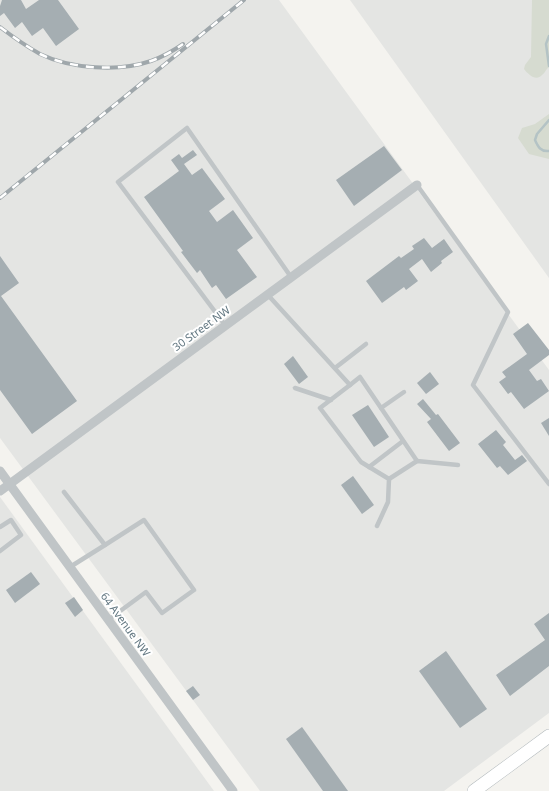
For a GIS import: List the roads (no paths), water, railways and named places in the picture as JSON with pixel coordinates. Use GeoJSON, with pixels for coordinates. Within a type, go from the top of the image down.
{"type":"FeatureCollection","features":[{"type":"Feature","properties":{"kind":"main road"},"geometry":{"type":"LineString","coordinates":[[474,791],[549,736]]}},
{"type":"Feature","properties":{"kind":"street","name":"30 Street NW"},"geometry":{"type":"LineString","coordinates":[[0,491],[416,185]]}},
{"type":"Feature","properties":{"kind":"street","name":"64 Avenue NW"},"geometry":{"type":"LineString","coordinates":[[0,471],[233,791]]}},
{"type":"Feature","properties":{"kind":"lane"},"geometry":{"type":"LineString","coordinates":[[225,325],[118,182],[187,128],[291,277]]}},
{"type":"Feature","properties":{"kind":"lane"},"geometry":{"type":"LineString","coordinates":[[416,185],[508,312],[473,385],[549,484]]}},
{"type":"Feature","properties":{"kind":"lane"},"geometry":{"type":"LineString","coordinates":[[267,294],[350,385]]}},
{"type":"Feature","properties":{"kind":"lane"},"geometry":{"type":"LineString","coordinates":[[335,368],[366,344]]}},
{"type":"Feature","properties":{"kind":"lane"},"geometry":{"type":"LineString","coordinates":[[389,479],[362,462],[320,408],[360,377],[417,461]]}},
{"type":"Feature","properties":{"kind":"lane"},"geometry":{"type":"LineString","coordinates":[[295,388],[331,400]]}},
{"type":"Feature","properties":{"kind":"lane"},"geometry":{"type":"LineString","coordinates":[[381,408],[404,392]]}},
{"type":"Feature","properties":{"kind":"lane"},"geometry":{"type":"LineString","coordinates":[[369,467],[403,441]]}},
{"type":"Feature","properties":{"kind":"lane"},"geometry":{"type":"LineString","coordinates":[[389,479],[417,461],[458,465]]}},
{"type":"Feature","properties":{"kind":"lane"},"geometry":{"type":"LineString","coordinates":[[377,526],[388,502],[389,479]]}},
{"type":"Feature","properties":{"kind":"lane"},"geometry":{"type":"LineString","coordinates":[[64,492],[105,545]]}},
{"type":"Feature","properties":{"kind":"lane"},"geometry":{"type":"LineString","coordinates":[[0,527],[11,520],[21,535],[0,551]]}},
{"type":"Feature","properties":{"kind":"lane"},"geometry":{"type":"LineString","coordinates":[[70,567],[144,520],[194,590],[162,613],[146,592],[108,620]]}},
{"type":"Feature","properties":{"kind":"waterway"},"geometry":{"type":"LineString","coordinates":[[549,36],[546,44],[549,66]]}},
{"type":"Feature","properties":{"kind":"waterway"},"geometry":{"type":"LineString","coordinates":[[549,120],[537,134],[535,140],[540,148],[544,151],[549,151]]}},
{"type":"Feature","properties":{"kind":"railway"},"geometry":{"type":"LineString","coordinates":[[0,198],[244,0]]}},
{"type":"Feature","properties":{"kind":"railway"},"geometry":{"type":"LineString","coordinates":[[0,27],[40,54],[52,59],[80,66],[110,68],[125,67],[159,58],[183,44]]}}]}
